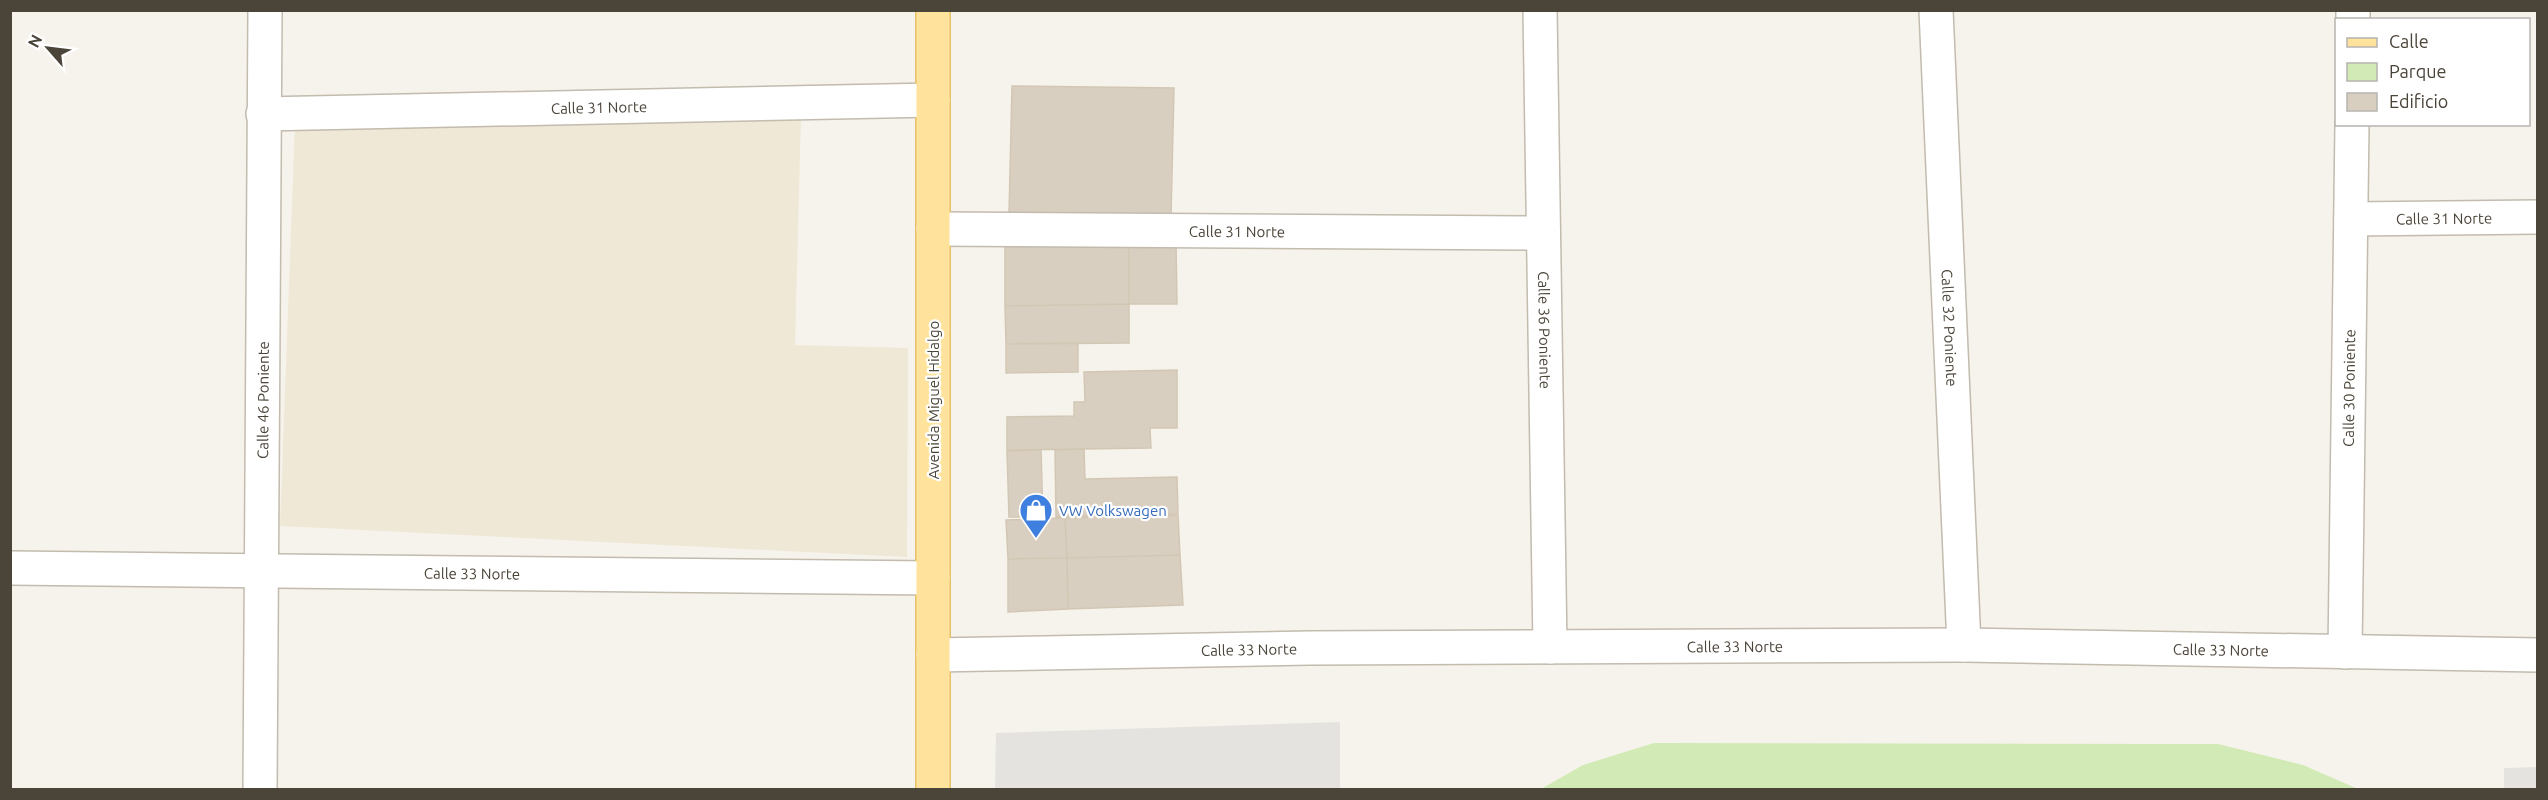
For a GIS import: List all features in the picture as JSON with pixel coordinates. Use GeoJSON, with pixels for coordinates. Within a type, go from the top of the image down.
{"type":"FeatureCollection","features":[{"type":"Feature","properties":{"kind":"main road","name":"Avenida Miguel Hidalgo"},"geometry":{"type":"LineString","coordinates":[[933,10],[933,789]]}},
{"type":"Feature","properties":{"kind":"street","name":"Calle 46 Poniente"},"geometry":{"type":"LineString","coordinates":[[260,789],[265,10]]}},
{"type":"Feature","properties":{"kind":"street","name":"Calle 36 Poniente"},"geometry":{"type":"LineString","coordinates":[[1540,10],[1550,647]]}},
{"type":"Feature","properties":{"kind":"street","name":"Calle 32 Poniente"},"geometry":{"type":"LineString","coordinates":[[1936,10],[1964,645]]}},
{"type":"Feature","properties":{"kind":"street","name":"Calle 31 Norte"},"geometry":{"type":"LineString","coordinates":[[263,114],[933,100]]}},
{"type":"Feature","properties":{"kind":"street","name":"Calle 30 Poniente"},"geometry":{"type":"LineString","coordinates":[[2345,652],[2352,126]]}},
{"type":"Feature","properties":{"kind":"street","name":"Calle 31 Norte"},"geometry":{"type":"LineString","coordinates":[[2351,219],[2538,218]]}},
{"type":"Feature","properties":{"kind":"street","name":"Calle 31 Norte"},"geometry":{"type":"LineString","coordinates":[[933,229],[1543,233]]}},
{"type":"Feature","properties":{"kind":"street","name":"Calle 33 Norte"},"geometry":{"type":"LineString","coordinates":[[10,568],[933,578]]}},
{"type":"Feature","properties":{"kind":"street","name":"Calle 33 Norte"},"geometry":{"type":"LineString","coordinates":[[933,655],[1310,648],[1964,645],[2538,655]]}},
{"type":"Feature","properties":{"kind":"shaded area"},"geometry":{"type":"Polygon","coordinates":[[[801,115],[795,345],[908,348],[907,557],[280,526],[295,124],[801,115]]]}},
{"type":"Feature","properties":{"kind":"shaded area"},"geometry":{"type":"Polygon","coordinates":[[[1340,722],[1340,789],[995,789],[996,733],[1340,722]]]}},
{"type":"Feature","properties":{"kind":"shaded area"},"geometry":{"type":"Polygon","coordinates":[[[2537,767],[2537,789],[2504,789],[2504,768],[2537,767]]]}},
{"type":"Feature","properties":{"kind":"green space"},"geometry":{"type":"Polygon","coordinates":[[[1654,743],[2218,744],[2303,765],[2358,789],[1541,789],[1583,765],[1654,743]]]}},
{"type":"Feature","properties":{"kind":"building"},"geometry":{"type":"Polygon","coordinates":[[[1012,86],[1174,88],[1171,217],[1009,214],[1012,86]]]}},
{"type":"Feature","properties":{"kind":"building"},"geometry":{"type":"Polygon","coordinates":[[[1129,241],[1176,241],[1177,304],[1129,304],[1129,241]]]}},
{"type":"Feature","properties":{"kind":"building"},"geometry":{"type":"Polygon","coordinates":[[[1129,241],[1129,304],[1005,306],[1005,243],[1129,241]]]}},
{"type":"Feature","properties":{"kind":"building"},"geometry":{"type":"Polygon","coordinates":[[[1129,304],[1129,343],[1006,344],[1005,306],[1129,304]]]}},
{"type":"Feature","properties":{"kind":"building"},"geometry":{"type":"Polygon","coordinates":[[[1078,343],[1078,372],[1006,373],[1006,344],[1078,343]]]}},
{"type":"Feature","properties":{"kind":"building"},"geometry":{"type":"Polygon","coordinates":[[[1177,370],[1177,428],[1150,428],[1151,448],[1007,450],[1007,417],[1074,416],[1074,402],[1085,402],[1084,372],[1177,370]]]}},
{"type":"Feature","properties":{"kind":"building"},"geometry":{"type":"Polygon","coordinates":[[[1084,449],[1085,479],[1177,477],[1178,514],[1056,517],[1055,450],[1084,449]]]}},
{"type":"Feature","properties":{"kind":"building"},"geometry":{"type":"Polygon","coordinates":[[[1041,450],[1043,517],[1009,517],[1007,451],[1041,450]]]}},
{"type":"Feature","properties":{"kind":"building"},"geometry":{"type":"Polygon","coordinates":[[[1178,515],[1180,555],[1067,558],[1065,518],[1178,515]]]}},
{"type":"Feature","properties":{"kind":"building","name":"VW Volkswagen"},"geometry":{"type":"Polygon","coordinates":[[[1065,518],[1067,558],[1008,559],[1006,520],[1065,518]]]}},
{"type":"Feature","properties":{"kind":"building"},"geometry":{"type":"Polygon","coordinates":[[[1180,555],[1183,605],[1068,609],[1067,558],[1180,555]]]}},
{"type":"Feature","properties":{"kind":"building"},"geometry":{"type":"Polygon","coordinates":[[[1067,558],[1068,609],[1008,612],[1008,559],[1067,558]]]}},
{"type":"Feature","properties":{"kind":"place","name":"VW Volkswagen"},"geometry":{"type":"Point","coordinates":[1036,539]}}]}
